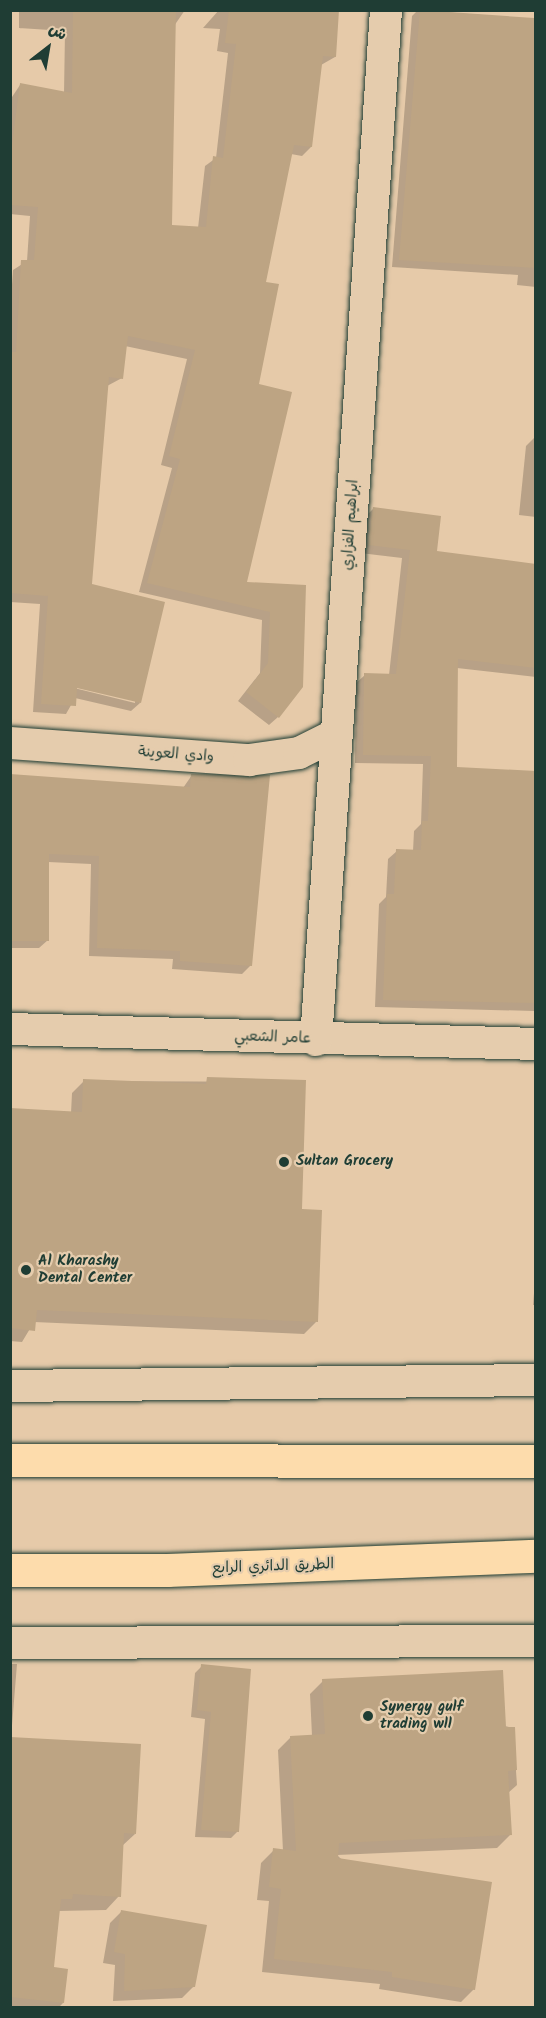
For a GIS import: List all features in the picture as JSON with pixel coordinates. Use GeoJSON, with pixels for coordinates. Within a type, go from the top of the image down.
{"type":"FeatureCollection","features":[{"type":"Feature","properties":{"kind":"main road"},"geometry":{"type":"LineString","coordinates":[[10,1460],[536,1461]]}},
{"type":"Feature","properties":{"kind":"main road","name":"الطريق الدائري الرابع"},"geometry":{"type":"LineString","coordinates":[[10,1570],[167,1570],[536,1556]]}},
{"type":"Feature","properties":{"kind":"main road"},"geometry":{"type":"LineString","coordinates":[[491,1559],[536,1571]]}},
{"type":"Feature","properties":{"kind":"street","name":"ابراهيم الفزاري"},"geometry":{"type":"LineString","coordinates":[[316,1040],[386,10]]}},
{"type":"Feature","properties":{"kind":"street","name":"وادي العوينة"},"geometry":{"type":"LineString","coordinates":[[10,743],[249,760],[299,753],[337,734]]}},
{"type":"Feature","properties":{"kind":"street","name":"عامر الشعبي"},"geometry":{"type":"LineString","coordinates":[[10,1029],[316,1040],[536,1044]]}},
{"type":"Feature","properties":{"kind":"street"},"geometry":{"type":"LineString","coordinates":[[10,1386],[536,1380]]}},
{"type":"Feature","properties":{"kind":"street"},"geometry":{"type":"LineString","coordinates":[[10,1643],[536,1641]]}},
{"type":"Feature","properties":{"kind":"building"},"geometry":{"type":"Polygon","coordinates":[[[73,10],[176,10],[172,225],[206,227],[213,156],[223,158],[236,44],[225,43],[229,10],[339,10],[336,57],[323,56],[312,147],[294,145],[266,282],[279,284],[259,384],[292,392],[247,582],[306,585],[303,687],[279,718],[246,692],[268,663],[270,612],[147,583],[180,459],[169,456],[195,350],[128,336],[123,379],[109,377],[92,584],[165,602],[141,703],[77,688],[76,706],[41,704],[48,596],[10,593],[10,352],[16,352],[21,260],[34,260],[38,207],[10,205],[10,161],[20,83],[72,93],[73,10]]]}},
{"type":"Feature","properties":{"kind":"building"},"geometry":{"type":"Polygon","coordinates":[[[420,10],[534,18],[536,268],[399,260],[420,10]]]}},
{"type":"Feature","properties":{"kind":"building"},"geometry":{"type":"Polygon","coordinates":[[[373,507],[441,516],[437,551],[536,564],[536,668],[458,659],[457,767],[536,771],[536,1003],[383,1000],[387,894],[394,894],[396,849],[421,850],[422,821],[428,821],[431,756],[363,755],[364,673],[396,674],[410,550],[368,545],[373,507]]]}},
{"type":"Feature","properties":{"kind":"building"},"geometry":{"type":"Polygon","coordinates":[[[10,774],[190,787],[191,774],[270,775],[252,966],[180,961],[180,951],[97,948],[99,856],[49,854],[49,941],[10,941],[10,774]]]}},
{"type":"Feature","properties":{"kind":"building"},"geometry":{"type":"Polygon","coordinates":[[[207,1077],[306,1080],[302,1209],[322,1210],[318,1322],[37,1310],[35,1331],[10,1328],[10,1108],[82,1112],[83,1079],[206,1084],[207,1077]]]}},
{"type":"Feature","properties":{"kind":"building"},"geometry":{"type":"Polygon","coordinates":[[[201,1664],[251,1669],[239,1832],[201,1830],[211,1712],[197,1710],[201,1664]]]}},
{"type":"Feature","properties":{"kind":"building"},"geometry":{"type":"Polygon","coordinates":[[[503,1670],[506,1727],[515,1727],[517,1770],[508,1771],[512,1835],[339,1843],[338,1858],[492,1882],[475,1990],[392,1977],[392,1972],[274,1959],[281,1889],[269,1887],[273,1848],[296,1851],[290,1736],[325,1734],[322,1679],[503,1670]]]}},
{"type":"Feature","properties":{"kind":"building"},"geometry":{"type":"Polygon","coordinates":[[[10,1737],[141,1744],[136,1834],[124,1833],[121,1897],[73,1894],[72,1899],[61,1899],[54,1967],[68,1969],[64,2003],[10,1997],[10,1737]]]}},
{"type":"Feature","properties":{"kind":"building"},"geometry":{"type":"Polygon","coordinates":[[[121,1910],[207,1925],[195,1987],[124,1991],[125,1954],[114,1952],[121,1910]]]}},
{"type":"Feature","properties":{"kind":"place","name":"Sultan Grocery"},"geometry":{"type":"Point","coordinates":[284,1162]}},
{"type":"Feature","properties":{"kind":"place","name":"Al Kharashy Dental Center"},"geometry":{"type":"Point","coordinates":[26,1270]}},
{"type":"Feature","properties":{"kind":"place","name":"Synergy gulf trading wll"},"geometry":{"type":"Point","coordinates":[368,1716]}}]}
